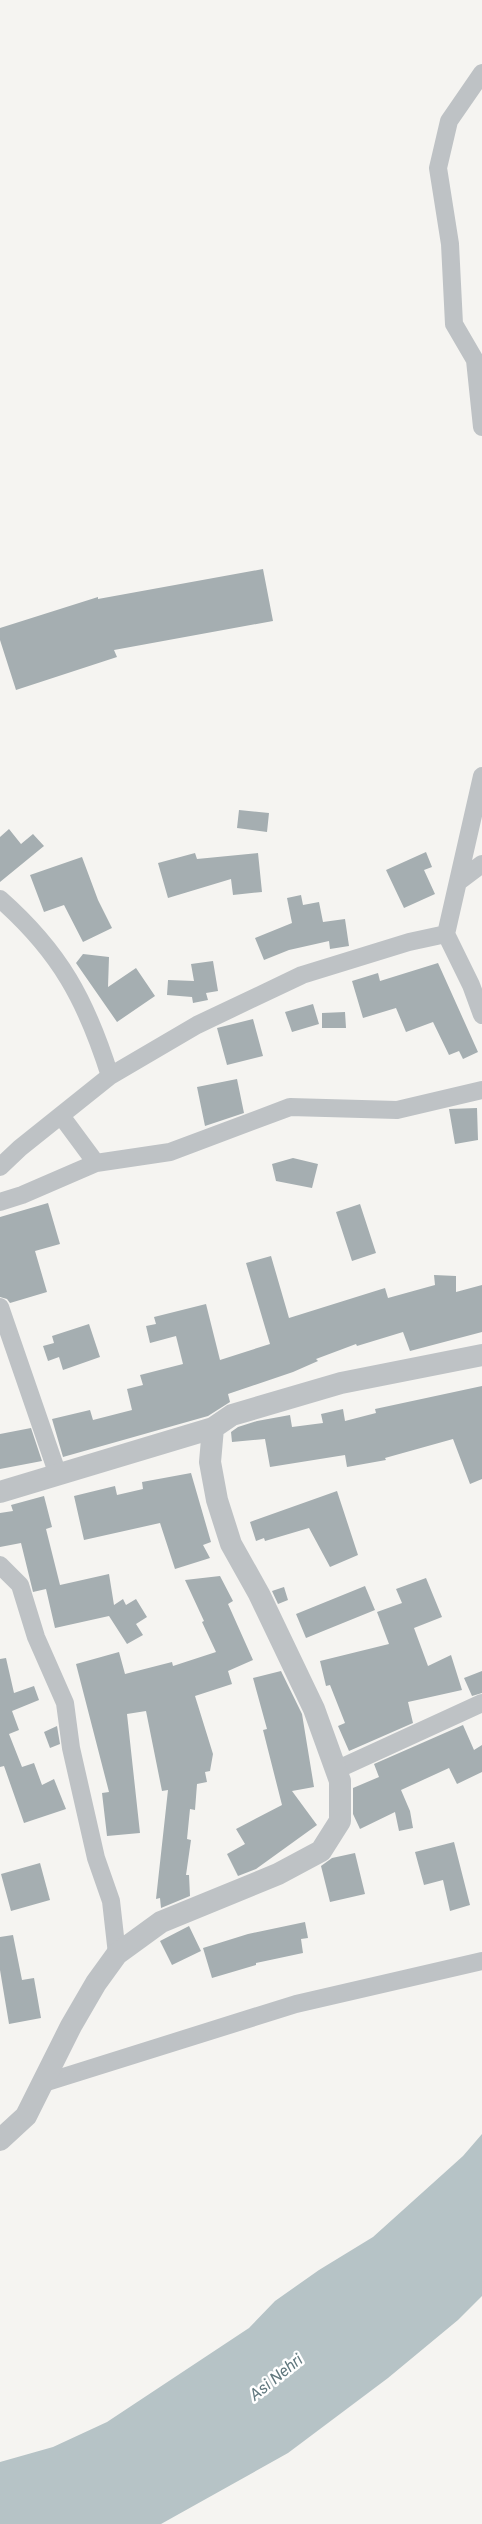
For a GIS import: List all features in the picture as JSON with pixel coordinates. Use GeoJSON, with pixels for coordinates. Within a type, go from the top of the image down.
{"type":"FeatureCollection","features":[{"type":"Feature","properties":{"kind":"street"},"geometry":{"type":"LineString","coordinates":[[482,73],[449,121],[438,168],[450,244],[454,324],[475,360],[482,427]]}},
{"type":"Feature","properties":{"kind":"street"},"geometry":{"type":"LineString","coordinates":[[482,776],[446,934],[471,985],[482,1016]]}},
{"type":"Feature","properties":{"kind":"street"},"geometry":{"type":"LineString","coordinates":[[458,882],[482,864]]}},
{"type":"Feature","properties":{"kind":"street"},"geometry":{"type":"LineString","coordinates":[[0,899],[28,924],[57,959],[96,1030],[110,1076]]}},
{"type":"Feature","properties":{"kind":"street"},"geometry":{"type":"LineString","coordinates":[[0,1168],[20,1148],[62,1117],[110,1076],[197,1025],[302,975],[410,942],[446,934]]}},
{"type":"Feature","properties":{"kind":"street"},"geometry":{"type":"LineString","coordinates":[[0,1202],[22,1195],[96,1163],[170,1152],[290,1107],[397,1110],[482,1090]]}},
{"type":"Feature","properties":{"kind":"street"},"geometry":{"type":"LineString","coordinates":[[62,1117],[96,1163]]}},
{"type":"Feature","properties":{"kind":"street"},"geometry":{"type":"LineString","coordinates":[[0,1307],[58,1475]]}},
{"type":"Feature","properties":{"kind":"street"},"geometry":{"type":"LineString","coordinates":[[0,1492],[213,1428],[232,1415],[341,1383],[482,1355]]}},
{"type":"Feature","properties":{"kind":"street"},"geometry":{"type":"LineString","coordinates":[[0,2140],[26,2116],[71,2026],[96,1983],[117,1954],[162,1922],[278,1874],[321,1851],[340,1821],[340,1781],[301,1678],[259,1594],[231,1544],[217,1500],[210,1462],[213,1428]]}},
{"type":"Feature","properties":{"kind":"street"},"geometry":{"type":"LineString","coordinates":[[0,1565],[20,1585],[36,1637],[65,1703],[71,1748],[96,1858],[111,1901],[117,1954]]}},
{"type":"Feature","properties":{"kind":"street"},"geometry":{"type":"LineString","coordinates":[[336,1770],[482,1703]]}},
{"type":"Feature","properties":{"kind":"street"},"geometry":{"type":"LineString","coordinates":[[44,2083],[296,2004],[482,1961]]}},
{"type":"Feature","properties":{"kind":"water","name":"Asi Nehri"},"geometry":{"type":"Polygon","coordinates":[[[482,2134],[482,2296],[458,2320],[388,2378],[288,2453],[161,2524],[0,2524],[0,2462],[53,2447],[107,2422],[249,2328],[275,2301],[319,2270],[373,2237],[463,2156],[482,2134]]]}},
{"type":"Feature","properties":{"kind":"building"},"geometry":{"type":"Polygon","coordinates":[[[263,569],[273,621],[114,650],[117,657],[16,690],[0,640],[0,628],[98,597],[98,599],[263,569]]]}},
{"type":"Feature","properties":{"kind":"building"},"geometry":{"type":"Polygon","coordinates":[[[239,810],[269,813],[267,832],[237,828],[239,810]]]}},
{"type":"Feature","properties":{"kind":"building"},"geometry":{"type":"Polygon","coordinates":[[[9,829],[21,844],[33,834],[44,846],[0,882],[0,837],[9,829]]]}},
{"type":"Feature","properties":{"kind":"building"},"geometry":{"type":"Polygon","coordinates":[[[426,852],[432,867],[424,870],[435,894],[404,908],[386,870],[426,852]]]}},
{"type":"Feature","properties":{"kind":"building"},"geometry":{"type":"Polygon","coordinates":[[[195,853],[197,859],[258,853],[262,892],[233,895],[231,879],[168,898],[158,863],[195,853]]]}},
{"type":"Feature","properties":{"kind":"building"},"geometry":{"type":"Polygon","coordinates":[[[82,857],[98,900],[112,928],[83,942],[64,905],[44,912],[30,875],[82,857]]]}},
{"type":"Feature","properties":{"kind":"building"},"geometry":{"type":"Polygon","coordinates":[[[301,895],[303,905],[319,902],[323,922],[345,919],[349,946],[330,949],[329,941],[289,950],[264,960],[255,938],[292,923],[287,898],[301,895]]]}},
{"type":"Feature","properties":{"kind":"building"},"geometry":{"type":"Polygon","coordinates":[[[83,954],[109,957],[108,987],[136,968],[155,996],[117,1022],[76,963],[83,954]]]}},
{"type":"Feature","properties":{"kind":"building"},"geometry":{"type":"Polygon","coordinates":[[[213,961],[218,991],[206,993],[208,1000],[193,1003],[192,997],[167,995],[168,980],[194,981],[191,964],[213,961]]]}},
{"type":"Feature","properties":{"kind":"building"},"geometry":{"type":"Polygon","coordinates":[[[438,963],[478,1052],[463,1059],[459,1051],[449,1055],[433,1022],[406,1032],[396,1008],[363,1018],[352,981],[378,973],[380,981],[438,963]]]}},
{"type":"Feature","properties":{"kind":"building"},"geometry":{"type":"Polygon","coordinates":[[[313,1004],[319,1024],[292,1032],[285,1012],[313,1004]]]}},
{"type":"Feature","properties":{"kind":"building"},"geometry":{"type":"Polygon","coordinates":[[[345,1012],[346,1028],[322,1028],[322,1013],[345,1012]]]}},
{"type":"Feature","properties":{"kind":"building"},"geometry":{"type":"Polygon","coordinates":[[[253,1019],[263,1056],[227,1065],[217,1028],[253,1019]]]}},
{"type":"Feature","properties":{"kind":"building"},"geometry":{"type":"Polygon","coordinates":[[[237,1079],[244,1113],[205,1126],[197,1087],[237,1079]]]}},
{"type":"Feature","properties":{"kind":"building"},"geometry":{"type":"Polygon","coordinates":[[[477,1108],[478,1140],[455,1144],[449,1109],[477,1108]]]}},
{"type":"Feature","properties":{"kind":"building"},"geometry":{"type":"Polygon","coordinates":[[[293,1158],[318,1164],[312,1188],[276,1181],[272,1164],[293,1158]]]}},
{"type":"Feature","properties":{"kind":"building"},"geometry":{"type":"Polygon","coordinates":[[[48,1203],[60,1244],[35,1251],[47,1292],[10,1303],[7,1299],[0,1297],[0,1217],[48,1203]]]}},
{"type":"Feature","properties":{"kind":"building"},"geometry":{"type":"Polygon","coordinates":[[[360,1204],[376,1253],[352,1261],[336,1212],[360,1204]]]}},
{"type":"Feature","properties":{"kind":"building"},"geometry":{"type":"Polygon","coordinates":[[[271,1256],[289,1318],[385,1288],[388,1298],[435,1285],[434,1275],[456,1276],[456,1292],[482,1285],[482,1332],[410,1351],[403,1332],[357,1346],[356,1344],[316,1359],[318,1361],[293,1372],[228,1394],[230,1402],[208,1416],[63,1457],[52,1419],[90,1410],[93,1420],[132,1410],[127,1389],[143,1385],[140,1375],[183,1364],[176,1336],[150,1343],[146,1326],[156,1324],[154,1317],[206,1304],[220,1360],[270,1344],[246,1263],[271,1256]]]}},
{"type":"Feature","properties":{"kind":"building"},"geometry":{"type":"Polygon","coordinates":[[[89,1324],[100,1357],[63,1370],[59,1357],[48,1361],[43,1346],[54,1343],[52,1336],[89,1324]]]}},
{"type":"Feature","properties":{"kind":"building"},"geometry":{"type":"Polygon","coordinates":[[[482,1386],[482,1479],[470,1484],[453,1439],[385,1458],[386,1460],[347,1467],[345,1455],[270,1467],[265,1439],[232,1442],[231,1432],[238,1427],[257,1421],[290,1415],[292,1427],[323,1423],[321,1414],[343,1409],[345,1421],[376,1413],[375,1409],[482,1386]]]}},
{"type":"Feature","properties":{"kind":"building"},"geometry":{"type":"Polygon","coordinates":[[[31,1428],[42,1461],[0,1469],[0,1434],[31,1428]]]}},
{"type":"Feature","properties":{"kind":"building"},"geometry":{"type":"Polygon","coordinates":[[[191,1473],[211,1542],[203,1545],[210,1558],[175,1569],[160,1523],[84,1540],[74,1496],[115,1486],[117,1495],[143,1489],[142,1482],[191,1473]]]}},
{"type":"Feature","properties":{"kind":"building"},"geometry":{"type":"Polygon","coordinates":[[[337,1491],[358,1555],[330,1567],[309,1528],[265,1541],[264,1538],[256,1541],[250,1522],[337,1491]]]}},
{"type":"Feature","properties":{"kind":"building"},"geometry":{"type":"Polygon","coordinates":[[[44,1496],[52,1527],[46,1529],[60,1585],[109,1574],[114,1605],[123,1599],[126,1605],[136,1599],[147,1617],[136,1624],[143,1635],[127,1644],[109,1616],[55,1628],[46,1589],[33,1592],[21,1543],[0,1547],[0,1513],[13,1511],[11,1505],[44,1496]]]}},
{"type":"Feature","properties":{"kind":"building"},"geometry":{"type":"Polygon","coordinates":[[[220,1576],[233,1601],[228,1604],[253,1660],[228,1671],[232,1684],[195,1696],[213,1754],[210,1771],[205,1772],[207,1782],[197,1784],[195,1810],[190,1809],[187,1839],[191,1840],[186,1875],[189,1875],[190,1896],[161,1908],[160,1898],[156,1899],[168,1790],[162,1791],[146,1711],[127,1714],[140,1833],[107,1836],[102,1793],[109,1792],[76,1664],[119,1652],[125,1674],[172,1662],[173,1666],[216,1652],[185,1580],[220,1576]]]}},
{"type":"Feature","properties":{"kind":"building"},"geometry":{"type":"Polygon","coordinates":[[[426,1578],[442,1617],[414,1628],[428,1666],[451,1655],[462,1690],[408,1702],[413,1723],[349,1751],[338,1726],[345,1723],[330,1685],[326,1686],[320,1661],[389,1644],[377,1612],[402,1603],[396,1589],[426,1578]]]}},
{"type":"Feature","properties":{"kind":"building"},"geometry":{"type":"Polygon","coordinates":[[[365,1586],[375,1610],[306,1638],[296,1614],[365,1586]]]}},
{"type":"Feature","properties":{"kind":"building"},"geometry":{"type":"Polygon","coordinates":[[[284,1587],[288,1600],[278,1604],[272,1591],[284,1587]]]}},
{"type":"Feature","properties":{"kind":"building"},"geometry":{"type":"Polygon","coordinates":[[[6,1658],[14,1693],[34,1686],[39,1700],[12,1711],[19,1730],[9,1734],[22,1767],[34,1763],[42,1785],[54,1779],[66,1809],[24,1823],[4,1766],[0,1767],[0,1659],[6,1658]]]}},
{"type":"Feature","properties":{"kind":"building"},"geometry":{"type":"Polygon","coordinates":[[[281,1671],[302,1714],[314,1787],[292,1791],[317,1825],[256,1869],[238,1876],[227,1854],[245,1844],[236,1829],[282,1805],[263,1730],[267,1729],[253,1678],[281,1671]]]}},
{"type":"Feature","properties":{"kind":"building"},"geometry":{"type":"Polygon","coordinates":[[[482,1671],[482,1693],[472,1696],[464,1678],[482,1671]]]}},
{"type":"Feature","properties":{"kind":"building"},"geometry":{"type":"Polygon","coordinates":[[[463,1725],[474,1750],[482,1745],[482,1772],[457,1784],[449,1768],[401,1790],[410,1811],[413,1828],[399,1831],[395,1812],[360,1829],[353,1814],[353,1788],[379,1777],[374,1764],[463,1725]]]}},
{"type":"Feature","properties":{"kind":"building"},"geometry":{"type":"Polygon","coordinates":[[[57,1726],[60,1744],[50,1748],[44,1732],[57,1726]]]}},
{"type":"Feature","properties":{"kind":"building"},"geometry":{"type":"Polygon","coordinates":[[[454,1842],[470,1905],[450,1911],[443,1880],[424,1885],[415,1852],[454,1842]]]}},
{"type":"Feature","properties":{"kind":"building"},"geometry":{"type":"Polygon","coordinates":[[[355,1853],[365,1894],[330,1902],[321,1866],[332,1858],[355,1853]]]}},
{"type":"Feature","properties":{"kind":"building"},"geometry":{"type":"Polygon","coordinates":[[[40,1863],[50,1900],[11,1911],[1,1874],[40,1863]]]}},
{"type":"Feature","properties":{"kind":"building"},"geometry":{"type":"Polygon","coordinates":[[[305,1922],[308,1938],[301,1939],[303,1953],[256,1963],[256,1965],[212,1978],[203,1948],[248,1934],[305,1922]]]}},
{"type":"Feature","properties":{"kind":"building"},"geometry":{"type":"Polygon","coordinates":[[[189,1926],[201,1951],[172,1965],[160,1941],[189,1926]]]}},
{"type":"Feature","properties":{"kind":"building"},"geometry":{"type":"Polygon","coordinates":[[[13,1935],[22,1980],[34,1978],[41,2018],[9,2024],[0,1970],[0,1937],[13,1935]]]}}]}
